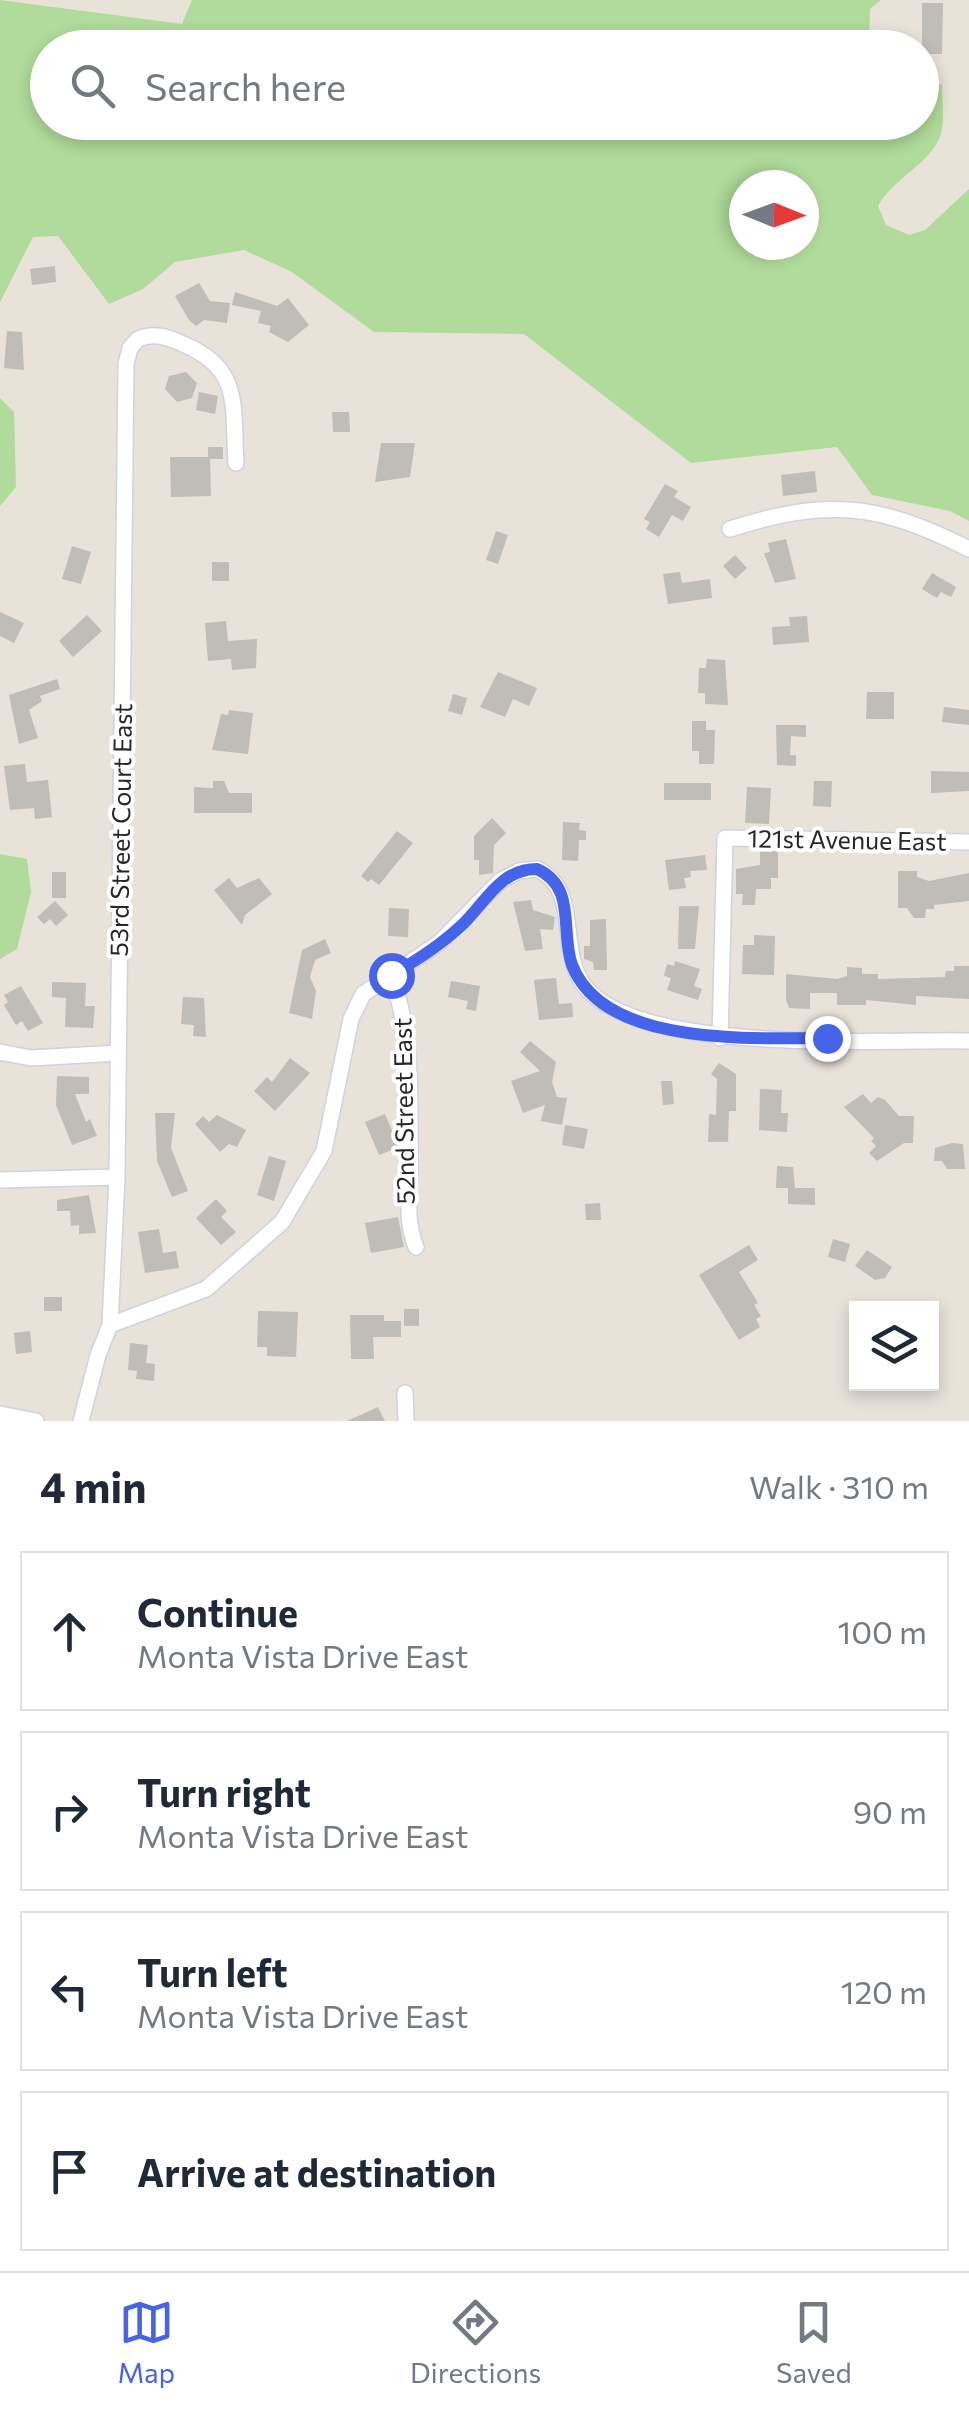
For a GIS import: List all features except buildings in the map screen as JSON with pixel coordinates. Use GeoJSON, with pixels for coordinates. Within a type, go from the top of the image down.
{"type":"FeatureCollection","features":[{"type":"Feature","properties":{"kind":"street","name":"53rd Street Court East"},"geometry":{"type":"LineString","coordinates":[[81,1421],[98,1354],[110,1326],[117,1177],[126,364],[130,348],[138,339],[165,336],[210,356],[226,372],[236,463]]}},
{"type":"Feature","properties":{"kind":"street"},"geometry":{"type":"LineString","coordinates":[[730,529],[788,511],[822,507],[921,525],[969,550]]}},
{"type":"Feature","properties":{"kind":"street","name":"121st Avenue East"},"geometry":{"type":"LineString","coordinates":[[720,1038],[725,838],[969,842]]}},
{"type":"Feature","properties":{"kind":"street"},"geometry":{"type":"LineString","coordinates":[[110,1326],[206,1289],[282,1222],[324,1151],[341,1060],[359,1000],[370,987],[464,923],[500,881],[519,871],[537,869],[556,882],[564,898],[571,960],[591,994],[633,1018],[720,1038],[969,1041]]}},
{"type":"Feature","properties":{"kind":"street","name":"52nd Street East"},"geometry":{"type":"LineString","coordinates":[[391,975],[408,1026],[410,1166],[406,1213],[416,1247]]}},
{"type":"Feature","properties":{"kind":"street"},"geometry":{"type":"LineString","coordinates":[[0,1052],[30,1058],[118,1053]]}},
{"type":"Feature","properties":{"kind":"street"},"geometry":{"type":"LineString","coordinates":[[0,1180],[117,1177]]}},
{"type":"Feature","properties":{"kind":"street"},"geometry":{"type":"LineString","coordinates":[[404,1393],[406,1421]]}},
{"type":"Feature","properties":{"kind":"street"},"geometry":{"type":"LineString","coordinates":[[0,1414],[36,1421]]}},
{"type":"Feature","properties":{"kind":"green space"},"geometry":{"type":"Polygon","coordinates":[[[0,0],[182,24],[192,0],[881,0],[870,9],[869,30],[30,30],[30,140],[938,140],[878,206],[886,225],[909,235],[925,230],[969,189],[969,521],[950,511],[872,495],[837,447],[691,463],[524,334],[374,332],[292,272],[244,250],[175,262],[143,289],[109,304],[58,236],[33,237],[0,302],[0,0]]]}},
{"type":"Feature","properties":{"kind":"green space"},"geometry":{"type":"Polygon","coordinates":[[[939,84],[942,85],[943,123],[939,138],[939,84]]]}},
{"type":"Feature","properties":{"kind":"green space"},"geometry":{"type":"Polygon","coordinates":[[[0,398],[14,412],[16,487],[0,506],[0,398]]]}},
{"type":"Feature","properties":{"kind":"green space"},"geometry":{"type":"Polygon","coordinates":[[[0,854],[27,859],[31,892],[17,949],[0,959],[0,854]]]}},
{"type":"Feature","properties":{"kind":"route"},"geometry":{"type":"LineString","coordinates":[[391,975],[464,923],[500,881],[519,871],[537,869],[556,882],[564,898],[574,970],[591,994],[606,1005],[633,1018],[699,1035],[827,1038]]}}]}
